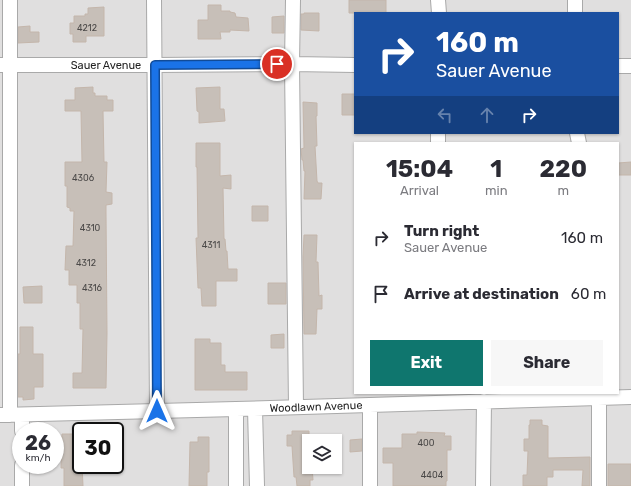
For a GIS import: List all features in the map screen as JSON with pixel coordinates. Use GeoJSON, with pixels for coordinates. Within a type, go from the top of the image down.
{"type":"FeatureCollection","features":[{"type":"Feature","properties":{"kind":"street"},"geometry":{"type":"LineString","coordinates":[[10,0],[5,65],[11,415]]}},
{"type":"Feature","properties":{"kind":"street"},"geometry":{"type":"LineString","coordinates":[[154,0],[157,411]]}},
{"type":"Feature","properties":{"kind":"street"},"geometry":{"type":"LineString","coordinates":[[293,0],[292,64],[296,407]]}},
{"type":"Feature","properties":{"kind":"street"},"geometry":{"type":"LineString","coordinates":[[438,0],[438,12]]}},
{"type":"Feature","properties":{"kind":"street"},"geometry":{"type":"LineString","coordinates":[[575,0],[575,12]]}},
{"type":"Feature","properties":{"kind":"street","name":"Sauer Avenue"},"geometry":{"type":"LineString","coordinates":[[5,65],[354,65]]}},
{"type":"Feature","properties":{"kind":"street"},"geometry":{"type":"LineString","coordinates":[[619,66],[631,66]]}},
{"type":"Feature","properties":{"kind":"street","name":"Woodlawn Avenue"},"geometry":{"type":"LineString","coordinates":[[11,415],[370,405],[434,398],[484,401],[578,396],[599,398],[631,397]]}},
{"type":"Feature","properties":{"kind":"street"},"geometry":{"type":"LineString","coordinates":[[599,398],[599,486]]}},
{"type":"Feature","properties":{"kind":"street"},"geometry":{"type":"LineString","coordinates":[[483,486],[484,401]]}},
{"type":"Feature","properties":{"kind":"street"},"geometry":{"type":"LineString","coordinates":[[370,405],[370,486]]}},
{"type":"Feature","properties":{"kind":"street"},"geometry":{"type":"LineString","coordinates":[[236,409],[236,486]]}},
{"type":"Feature","properties":{"kind":"street"},"geometry":{"type":"LineString","coordinates":[[256,409],[257,486]]}},
{"type":"Feature","properties":{"kind":"street"},"geometry":{"type":"LineString","coordinates":[[22,474],[22,486]]}},
{"type":"Feature","properties":{"kind":"shaded area"},"geometry":{"type":"Polygon","coordinates":[[[0,0],[631,0],[631,486],[0,486],[0,0]]]}},
{"type":"Feature","properties":{"kind":"building"},"geometry":{"type":"Polygon","coordinates":[[[349,0],[386,0],[386,12],[349,13],[349,0]]]}},
{"type":"Feature","properties":{"kind":"building"},"geometry":{"type":"Polygon","coordinates":[[[208,5],[221,5],[221,11],[230,11],[235,13],[236,17],[248,18],[249,31],[230,30],[230,32],[220,32],[221,39],[198,39],[198,20],[208,20],[208,5]]]}},
{"type":"Feature","properties":{"kind":"building"},"geometry":{"type":"Polygon","coordinates":[[[104,7],[104,36],[86,36],[86,42],[73,42],[73,34],[70,34],[70,23],[74,23],[74,16],[85,16],[85,14],[88,14],[88,8],[104,7]]]}},
{"type":"Feature","properties":{"kind":"building"},"geometry":{"type":"Polygon","coordinates":[[[319,13],[319,31],[301,30],[301,14],[319,13]]]}},
{"type":"Feature","properties":{"kind":"building"},"geometry":{"type":"Polygon","coordinates":[[[284,16],[284,33],[272,33],[272,17],[284,16]]]}},
{"type":"Feature","properties":{"kind":"building"},"geometry":{"type":"Polygon","coordinates":[[[30,26],[30,32],[39,32],[39,42],[18,43],[18,27],[30,26]]]}},
{"type":"Feature","properties":{"kind":"building"},"geometry":{"type":"Polygon","coordinates":[[[93,87],[93,93],[95,93],[95,96],[107,96],[107,100],[113,100],[113,111],[103,111],[104,162],[107,162],[106,192],[112,193],[112,204],[106,205],[106,388],[73,388],[73,373],[82,373],[83,329],[80,329],[80,303],[77,303],[77,285],[69,285],[69,270],[65,270],[66,246],[73,246],[74,211],[70,211],[70,208],[67,207],[65,162],[82,162],[81,111],[65,111],[65,100],[75,100],[75,88],[93,87]]]}},
{"type":"Feature","properties":{"kind":"building"},"geometry":{"type":"Polygon","coordinates":[[[220,87],[220,109],[224,109],[225,121],[199,123],[196,88],[220,87]]]}},
{"type":"Feature","properties":{"kind":"building"},"geometry":{"type":"Polygon","coordinates":[[[342,94],[354,94],[354,115],[342,115],[342,94]]]}},
{"type":"Feature","properties":{"kind":"building"},"geometry":{"type":"Polygon","coordinates":[[[303,102],[317,103],[317,146],[315,146],[317,181],[318,183],[322,183],[321,199],[304,199],[305,171],[301,149],[304,148],[303,102]]]}},
{"type":"Feature","properties":{"kind":"building"},"geometry":{"type":"Polygon","coordinates":[[[196,143],[220,143],[220,176],[231,175],[231,189],[223,188],[224,239],[227,251],[228,269],[237,269],[237,281],[216,281],[216,306],[202,306],[201,288],[198,288],[196,238],[198,238],[196,143]]]}},
{"type":"Feature","properties":{"kind":"building"},"geometry":{"type":"Polygon","coordinates":[[[631,162],[631,175],[619,175],[619,163],[631,162]]]}},
{"type":"Feature","properties":{"kind":"building"},"geometry":{"type":"Polygon","coordinates":[[[252,206],[268,206],[268,221],[252,221],[252,206]]]}},
{"type":"Feature","properties":{"kind":"building"},"geometry":{"type":"Polygon","coordinates":[[[304,235],[317,235],[316,262],[318,262],[319,296],[322,295],[322,309],[317,309],[316,334],[304,334],[304,235]]]}},
{"type":"Feature","properties":{"kind":"building"},"geometry":{"type":"Polygon","coordinates":[[[268,283],[286,283],[286,304],[268,304],[268,283]]]}},
{"type":"Feature","properties":{"kind":"building"},"geometry":{"type":"Polygon","coordinates":[[[42,286],[42,303],[24,303],[23,287],[42,286]]]}},
{"type":"Feature","properties":{"kind":"building"},"geometry":{"type":"Polygon","coordinates":[[[20,327],[33,327],[33,354],[43,354],[43,387],[34,387],[34,399],[23,400],[23,397],[18,397],[18,354],[20,354],[20,327]]]}},
{"type":"Feature","properties":{"kind":"building"},"geometry":{"type":"Polygon","coordinates":[[[284,334],[284,348],[271,348],[271,335],[284,334]]]}},
{"type":"Feature","properties":{"kind":"building"},"geometry":{"type":"Polygon","coordinates":[[[195,339],[210,339],[210,343],[221,343],[221,365],[225,365],[225,372],[247,372],[247,390],[195,390],[195,339]]]}},
{"type":"Feature","properties":{"kind":"building"},"geometry":{"type":"Polygon","coordinates":[[[530,420],[542,420],[542,425],[548,426],[548,458],[590,457],[590,486],[582,486],[583,470],[553,470],[553,477],[547,477],[547,486],[523,486],[523,475],[527,475],[528,451],[524,451],[524,439],[529,439],[530,420]]]}},
{"type":"Feature","properties":{"kind":"building"},"geometry":{"type":"Polygon","coordinates":[[[292,431],[309,431],[309,434],[302,434],[302,474],[313,474],[313,480],[310,480],[310,486],[297,486],[296,477],[294,477],[292,446],[287,446],[287,435],[292,435],[292,431]]]}},
{"type":"Feature","properties":{"kind":"building"},"geometry":{"type":"Polygon","coordinates":[[[417,432],[445,433],[444,436],[451,436],[451,450],[447,450],[446,486],[393,486],[393,463],[383,463],[383,448],[402,448],[402,434],[417,434],[417,432]]]}},
{"type":"Feature","properties":{"kind":"building"},"geometry":{"type":"Polygon","coordinates":[[[64,434],[72,434],[72,474],[82,474],[83,486],[64,486],[64,434]]]}},
{"type":"Feature","properties":{"kind":"building"},"geometry":{"type":"Polygon","coordinates":[[[198,437],[209,437],[209,472],[207,472],[207,486],[189,486],[190,442],[198,442],[198,437]]]}},
{"type":"Feature","properties":{"kind":"building"},"geometry":{"type":"Polygon","coordinates":[[[362,439],[362,451],[350,452],[350,440],[362,439]]]}},
{"type":"Feature","properties":{"kind":"building"},"geometry":{"type":"Polygon","coordinates":[[[608,464],[631,464],[631,486],[608,486],[608,464]]]}},
{"type":"Feature","properties":{"kind":"route"},"geometry":{"type":"LineString","coordinates":[[157,411],[155,65],[277,64]]}}]}
